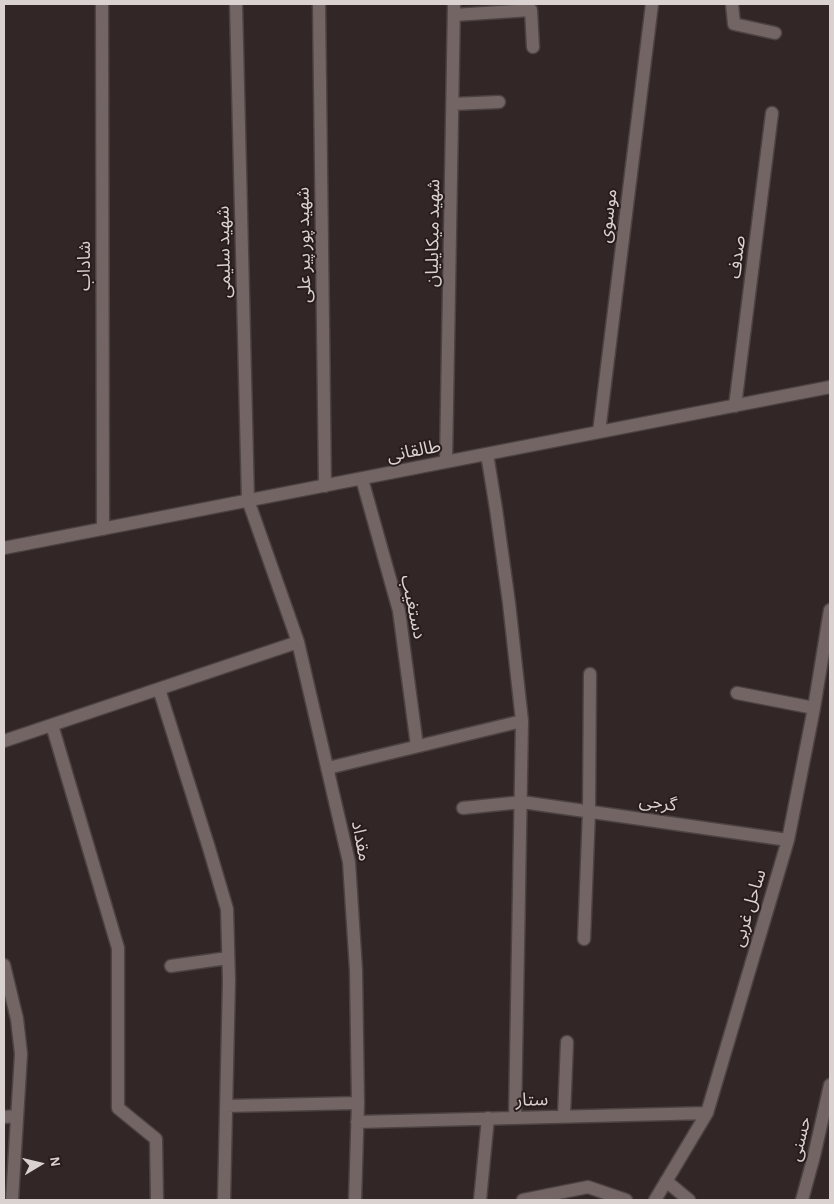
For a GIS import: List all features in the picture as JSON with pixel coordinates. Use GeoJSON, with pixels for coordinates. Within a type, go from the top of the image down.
{"type":"FeatureCollection","features":[{"type":"Feature","properties":{"kind":"street","name":"شاداب"},"geometry":{"type":"LineString","coordinates":[[102,4],[103,529]]}},
{"type":"Feature","properties":{"kind":"street","name":"شهید سلیمی"},"geometry":{"type":"LineString","coordinates":[[236,4],[248,500]]}},
{"type":"Feature","properties":{"kind":"street","name":"شهید پور پیر علی"},"geometry":{"type":"LineString","coordinates":[[319,4],[325,486]]}},
{"type":"Feature","properties":{"kind":"street","name":"موسوی"},"geometry":{"type":"LineString","coordinates":[[599,432],[652,4]]}},
{"type":"Feature","properties":{"kind":"street"},"geometry":{"type":"LineString","coordinates":[[732,4],[734,24],[775,33]]}},
{"type":"Feature","properties":{"kind":"street"},"geometry":{"type":"LineString","coordinates":[[454,9],[531,10],[533,47]]}},
{"type":"Feature","properties":{"kind":"street","name":"شهید میکایلیان"},"geometry":{"type":"LineString","coordinates":[[446,462],[454,9]]}},
{"type":"Feature","properties":{"kind":"street"},"geometry":{"type":"LineString","coordinates":[[453,104],[499,102]]}},
{"type":"Feature","properties":{"kind":"street","name":"صدف"},"geometry":{"type":"LineString","coordinates":[[735,406],[772,113]]}},
{"type":"Feature","properties":{"kind":"street","name":"طالقانی"},"geometry":{"type":"LineString","coordinates":[[4,548],[830,387]]}},
{"type":"Feature","properties":{"kind":"street"},"geometry":{"type":"LineString","coordinates":[[487,454],[508,594],[522,721],[515,1118]]}},
{"type":"Feature","properties":{"kind":"street","name":"دستغیب"},"geometry":{"type":"LineString","coordinates":[[362,478],[399,611],[417,746]]}},
{"type":"Feature","properties":{"kind":"street","name":"مقداد"},"geometry":{"type":"LineString","coordinates":[[248,500],[298,642],[348,862],[356,970],[358,1103],[355,1200]]}},
{"type":"Feature","properties":{"kind":"street","name":"ساحل غربی"},"geometry":{"type":"LineString","coordinates":[[655,1200],[707,1113],[788,840],[814,708],[830,610]]}},
{"type":"Feature","properties":{"kind":"street"},"geometry":{"type":"LineString","coordinates":[[4,741],[298,642]]}},
{"type":"Feature","properties":{"kind":"street"},"geometry":{"type":"LineString","coordinates":[[584,939],[589,811],[590,674]]}},
{"type":"Feature","properties":{"kind":"street"},"geometry":{"type":"LineString","coordinates":[[159,689],[227,909],[228,958],[224,1200]]}},
{"type":"Feature","properties":{"kind":"street"},"geometry":{"type":"LineString","coordinates":[[737,693],[814,708]]}},
{"type":"Feature","properties":{"kind":"street"},"geometry":{"type":"LineString","coordinates":[[328,768],[522,721]]}},
{"type":"Feature","properties":{"kind":"street"},"geometry":{"type":"LineString","coordinates":[[52,725],[118,948],[118,1108],[156,1139],[156,1200]]}},
{"type":"Feature","properties":{"kind":"street","name":"گرجی"},"geometry":{"type":"LineString","coordinates":[[463,808],[522,802],[788,840]]}},
{"type":"Feature","properties":{"kind":"street"},"geometry":{"type":"LineString","coordinates":[[171,966],[228,958]]}},
{"type":"Feature","properties":{"kind":"street"},"geometry":{"type":"LineString","coordinates":[[4,965],[17,1019],[21,1054],[12,1200]]}},
{"type":"Feature","properties":{"kind":"street"},"geometry":{"type":"LineString","coordinates":[[564,1116],[567,1042]]}},
{"type":"Feature","properties":{"kind":"street","name":"حسنی"},"geometry":{"type":"LineString","coordinates":[[802,1200],[830,1086]]}},
{"type":"Feature","properties":{"kind":"street"},"geometry":{"type":"LineString","coordinates":[[226,1106],[358,1103]]}},
{"type":"Feature","properties":{"kind":"street","name":"ستار"},"geometry":{"type":"LineString","coordinates":[[357,1122],[707,1113]]}},
{"type":"Feature","properties":{"kind":"street"},"geometry":{"type":"LineString","coordinates":[[4,1117],[17,1116]]}},
{"type":"Feature","properties":{"kind":"street"},"geometry":{"type":"LineString","coordinates":[[480,1200],[488,1118]]}},
{"type":"Feature","properties":{"kind":"street"},"geometry":{"type":"LineString","coordinates":[[666,1182],[689,1200]]}},
{"type":"Feature","properties":{"kind":"street"},"geometry":{"type":"LineString","coordinates":[[523,1200],[588,1187],[626,1200]]}}]}
